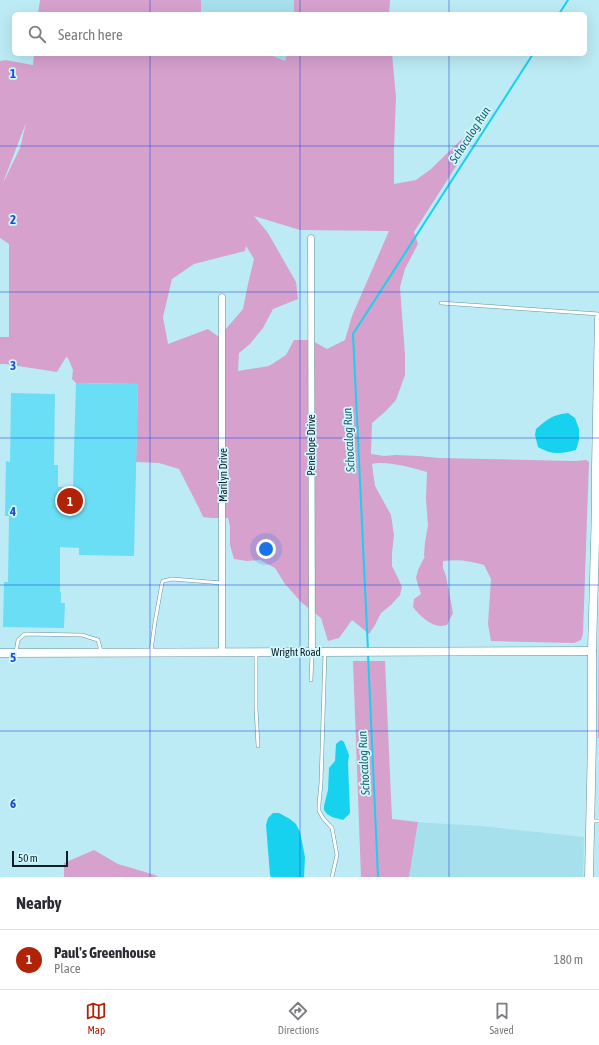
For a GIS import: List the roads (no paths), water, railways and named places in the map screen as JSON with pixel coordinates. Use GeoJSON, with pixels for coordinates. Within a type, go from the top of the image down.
{"type":"FeatureCollection","features":[{"type":"Feature","properties":{"kind":"street","name":"Penelope Drive"},"geometry":{"type":"LineString","coordinates":[[311,238],[312,652]]}},
{"type":"Feature","properties":{"kind":"street","name":"Marilyn Drive"},"geometry":{"type":"LineString","coordinates":[[222,297],[222,652]]}},
{"type":"Feature","properties":{"kind":"street"},"geometry":{"type":"LineString","coordinates":[[589,877],[592,651],[596,595],[599,318]]}},
{"type":"Feature","properties":{"kind":"street","name":"Wright Road"},"geometry":{"type":"LineString","coordinates":[[0,653],[592,651]]}},
{"type":"Feature","properties":{"kind":"lane"},"geometry":{"type":"LineString","coordinates":[[441,303],[599,314]]}},
{"type":"Feature","properties":{"kind":"lane"},"geometry":{"type":"LineString","coordinates":[[151,653],[154,622],[163,581],[172,579],[222,583]]}},
{"type":"Feature","properties":{"kind":"lane"},"geometry":{"type":"LineString","coordinates":[[16,654],[18,640],[25,634],[82,635],[98,640],[102,653]]}},
{"type":"Feature","properties":{"kind":"lane"},"geometry":{"type":"LineString","coordinates":[[256,652],[258,746]]}},
{"type":"Feature","properties":{"kind":"lane"},"geometry":{"type":"LineString","coordinates":[[311,680],[312,652]]}},
{"type":"Feature","properties":{"kind":"lane"},"geometry":{"type":"LineString","coordinates":[[325,652],[319,804],[320,814],[332,828],[334,834],[337,855],[332,877]]}},
{"type":"Feature","properties":{"kind":"lane"},"geometry":{"type":"LineString","coordinates":[[590,821],[599,821]]}},
{"type":"Feature","properties":{"kind":"water"},"geometry":{"type":"Polygon","coordinates":[[[568,413],[575,418],[579,429],[579,440],[576,450],[552,453],[538,447],[535,435],[536,429],[550,418],[568,413]]]}},
{"type":"Feature","properties":{"kind":"water"},"geometry":{"type":"Polygon","coordinates":[[[341,740],[344,742],[349,755],[350,813],[343,820],[332,817],[324,810],[328,790],[329,768],[335,761],[336,744],[341,740]]]}},
{"type":"Feature","properties":{"kind":"water"},"geometry":{"type":"Polygon","coordinates":[[[273,813],[279,813],[290,819],[296,824],[300,832],[305,857],[304,877],[271,877],[270,875],[266,825],[268,818],[273,813]]]}},
{"type":"Feature","properties":{"kind":"waterway","name":"Schocalog Run"},"geometry":{"type":"LineString","coordinates":[[560,12],[568,0]]}},
{"type":"Feature","properties":{"kind":"waterway","name":"Schocalog Run"},"geometry":{"type":"LineString","coordinates":[[368,650],[353,334],[532,56]]}},
{"type":"Feature","properties":{"kind":"waterway","name":"Schocalog Run"},"geometry":{"type":"LineString","coordinates":[[368,654],[378,877]]}},
{"type":"Feature","properties":{"kind":"place","name":"Paul's Greenhouse"},"geometry":{"type":"Point","coordinates":[70,501]}}]}
